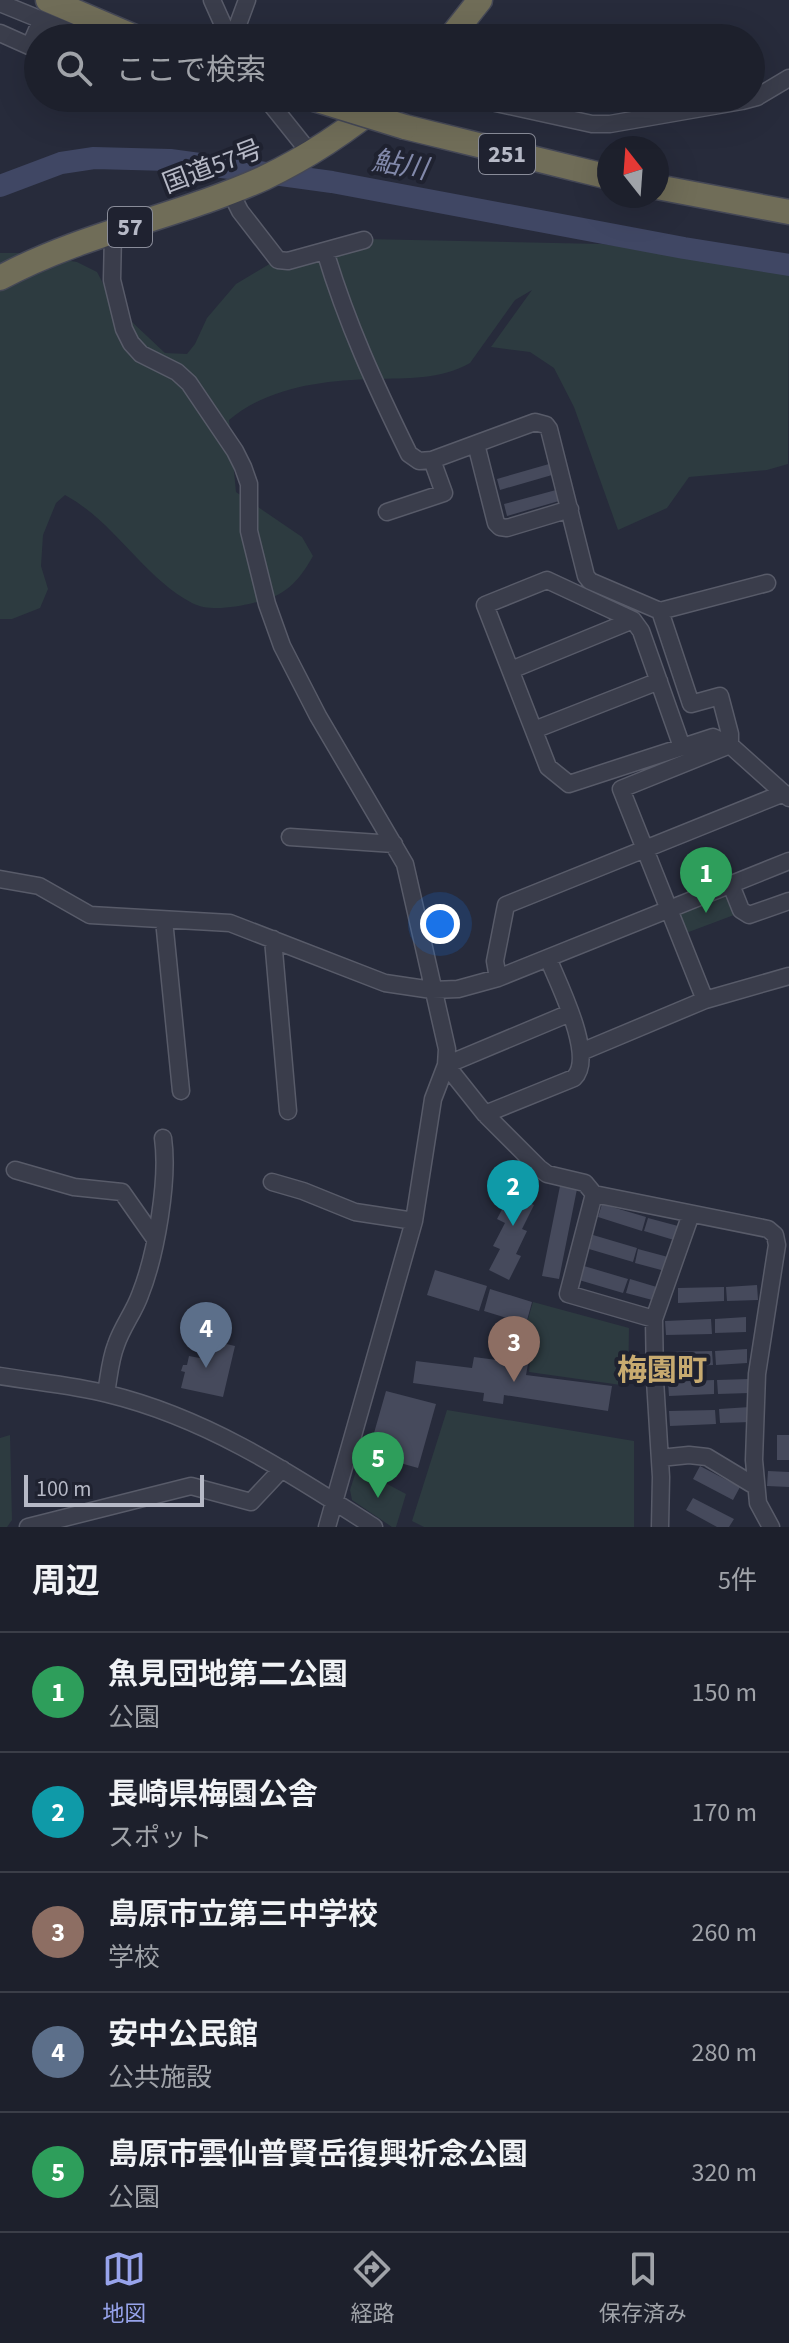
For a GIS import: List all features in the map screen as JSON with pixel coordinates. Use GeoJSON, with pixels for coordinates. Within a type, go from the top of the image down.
{"type":"FeatureCollection","features":[{"type":"Feature","properties":{"kind":"highway"},"geometry":{"type":"LineString","coordinates":[[48,0],[104,24]]}},
{"type":"Feature","properties":{"kind":"highway"},"geometry":{"type":"LineString","coordinates":[[461,24],[480,0]]}},
{"type":"Feature","properties":{"kind":"highway","name":"251"},"geometry":{"type":"LineString","coordinates":[[356,112],[597,174]]}},
{"type":"Feature","properties":{"kind":"highway","name":"国道57号"},"geometry":{"type":"LineString","coordinates":[[0,278],[51,254],[230,191],[272,173],[310,153],[367,112]]}},
{"type":"Feature","properties":{"kind":"highway"},"geometry":{"type":"LineString","coordinates":[[669,189],[789,212]]}},
{"type":"Feature","properties":{"kind":"street"},"geometry":{"type":"LineString","coordinates":[[212,0],[224,24]]}},
{"type":"Feature","properties":{"kind":"street"},"geometry":{"type":"LineString","coordinates":[[237,24],[247,0]]}},
{"type":"Feature","properties":{"kind":"street"},"geometry":{"type":"LineString","coordinates":[[0,3],[52,24]]}},
{"type":"Feature","properties":{"kind":"street"},"geometry":{"type":"LineString","coordinates":[[0,33],[24,39]]}},
{"type":"Feature","properties":{"kind":"street"},"geometry":{"type":"LineString","coordinates":[[771,90],[789,78]]}},
{"type":"Feature","properties":{"kind":"street"},"geometry":{"type":"LineString","coordinates":[[765,92],[789,87]]}},
{"type":"Feature","properties":{"kind":"street"},"geometry":{"type":"LineString","coordinates":[[277,112],[310,153]]}},
{"type":"Feature","properties":{"kind":"street"},"geometry":{"type":"LineString","coordinates":[[537,112],[592,124],[610,124],[679,112]]}},
{"type":"Feature","properties":{"kind":"street"},"geometry":{"type":"LineString","coordinates":[[230,191],[240,211],[278,260],[288,261],[364,240]]}},
{"type":"Feature","properties":{"kind":"street"},"geometry":{"type":"LineString","coordinates":[[113,233],[112,280],[124,329],[131,343],[141,354],[177,372],[189,383],[235,451],[249,484],[249,531],[267,604],[282,646],[318,716],[394,844],[407,874],[446,1042],[446,1065],[435,1091],[414,1221],[327,1527]]}},
{"type":"Feature","properties":{"kind":"street"},"geometry":{"type":"LineString","coordinates":[[325,251],[343,311],[409,454],[419,461],[432,460],[535,422],[546,425],[586,576],[590,581],[660,611],[767,583]]}},
{"type":"Feature","properties":{"kind":"street"},"geometry":{"type":"LineString","coordinates":[[476,444],[496,523],[500,527],[507,528],[570,509]]}},
{"type":"Feature","properties":{"kind":"street"},"geometry":{"type":"LineString","coordinates":[[387,512],[444,493],[432,460]]}},
{"type":"Feature","properties":{"kind":"street"},"geometry":{"type":"LineString","coordinates":[[498,978],[495,961],[506,905],[786,796],[730,745],[713,737],[569,784],[548,767],[485,605],[547,580],[633,620],[641,631],[682,747]]}},
{"type":"Feature","properties":{"kind":"street"},"geometry":{"type":"LineString","coordinates":[[660,611],[691,704],[720,696],[730,745]]}},
{"type":"Feature","properties":{"kind":"street"},"geometry":{"type":"LineString","coordinates":[[511,670],[633,620]]}},
{"type":"Feature","properties":{"kind":"street"},"geometry":{"type":"LineString","coordinates":[[534,730],[659,681]]}},
{"type":"Feature","properties":{"kind":"street"},"geometry":{"type":"LineString","coordinates":[[705,1000],[621,789],[730,745]]}},
{"type":"Feature","properties":{"kind":"street"},"geometry":{"type":"LineString","coordinates":[[290,837],[394,844]]}},
{"type":"Feature","properties":{"kind":"street"},"geometry":{"type":"LineString","coordinates":[[0,879],[39,886],[90,915],[230,923],[366,977],[432,990],[466,988],[498,978],[789,861]]}},
{"type":"Feature","properties":{"kind":"street"},"geometry":{"type":"LineString","coordinates":[[731,885],[741,910],[749,915],[789,901]]}},
{"type":"Feature","properties":{"kind":"street"},"geometry":{"type":"LineString","coordinates":[[164,920],[181,1091]]}},
{"type":"Feature","properties":{"kind":"street"},"geometry":{"type":"LineString","coordinates":[[273,939],[288,1111]]}},
{"type":"Feature","properties":{"kind":"street"},"geometry":{"type":"LineString","coordinates":[[485,1114],[574,1078],[582,1066],[570,1013],[548,958]]}},
{"type":"Feature","properties":{"kind":"street"},"geometry":{"type":"LineString","coordinates":[[581,1052],[705,1000],[788,980]]}},
{"type":"Feature","properties":{"kind":"street"},"geometry":{"type":"LineString","coordinates":[[446,1065],[570,1013]]}},
{"type":"Feature","properties":{"kind":"street"},"geometry":{"type":"LineString","coordinates":[[446,1065],[485,1114],[547,1174],[585,1183],[594,1194],[768,1229],[777,1240],[757,1374],[755,1486],[758,1503],[771,1527]]}},
{"type":"Feature","properties":{"kind":"street"},"geometry":{"type":"LineString","coordinates":[[435,1091],[449,1086],[464,1088]]}},
{"type":"Feature","properties":{"kind":"street"},"geometry":{"type":"LineString","coordinates":[[106,1393],[116,1344],[141,1295],[155,1239],[164,1186],[166,1159],[163,1138]]}},
{"type":"Feature","properties":{"kind":"street"},"geometry":{"type":"LineString","coordinates":[[15,1170],[74,1187],[122,1192],[155,1239]]}},
{"type":"Feature","properties":{"kind":"street"},"geometry":{"type":"LineString","coordinates":[[272,1182],[355,1212],[414,1221]]}},
{"type":"Feature","properties":{"kind":"street"},"geometry":{"type":"LineString","coordinates":[[594,1194],[568,1294],[654,1319]]}},
{"type":"Feature","properties":{"kind":"street"},"geometry":{"type":"LineString","coordinates":[[660,1527],[654,1319],[691,1214]]}},
{"type":"Feature","properties":{"kind":"street"},"geometry":{"type":"LineString","coordinates":[[0,1376],[106,1393],[146,1405],[234,1442],[374,1527]]}},
{"type":"Feature","properties":{"kind":"street"},"geometry":{"type":"LineString","coordinates":[[660,1458],[707,1457],[755,1486]]}},
{"type":"Feature","properties":{"kind":"street"},"geometry":{"type":"LineString","coordinates":[[28,1527],[191,1486],[245,1503],[251,1502],[282,1469]]}},
{"type":"Feature","properties":{"kind":"shaded area"},"geometry":{"type":"Polygon","coordinates":[[[364,239],[602,244],[789,269],[788,464],[767,470],[689,477],[667,508],[618,530],[574,407],[554,368],[530,352],[491,347],[532,290],[515,300],[470,363],[459,369],[423,377],[336,381],[298,388],[261,400],[229,420],[236,492],[302,537],[313,556],[295,581],[282,592],[264,600],[230,607],[214,608],[192,603],[159,579],[83,506],[65,495],[56,503],[43,535],[41,566],[48,589],[40,608],[12,619],[0,619],[0,253],[22,253],[77,262],[97,272],[115,306],[165,353],[187,354],[207,318],[236,284],[288,253],[364,239]]]}},
{"type":"Feature","properties":{"kind":"shaded area"},"geometry":{"type":"Polygon","coordinates":[[[726,893],[734,915],[686,933],[678,912],[726,893]]]}},
{"type":"Feature","properties":{"kind":"shaded area"},"geometry":{"type":"Polygon","coordinates":[[[533,1302],[629,1328],[628,1386],[529,1372],[530,1360],[520,1359],[533,1302]]]}},
{"type":"Feature","properties":{"kind":"shaded area"},"geometry":{"type":"Polygon","coordinates":[[[447,1410],[634,1441],[634,1527],[424,1527],[412,1521],[447,1410]]]}},
{"type":"Feature","properties":{"kind":"shaded area"},"geometry":{"type":"Polygon","coordinates":[[[10,1435],[12,1520],[7,1527],[0,1527],[0,1438],[10,1435]]]}},
{"type":"Feature","properties":{"kind":"shaded area"},"geometry":{"type":"Polygon","coordinates":[[[357,1468],[406,1494],[396,1527],[352,1500],[350,1490],[357,1468]]]}},
{"type":"Feature","properties":{"kind":"building"},"geometry":{"type":"Polygon","coordinates":[[[549,464],[552,475],[500,490],[497,479],[549,464]]]}},
{"type":"Feature","properties":{"kind":"building"},"geometry":{"type":"Polygon","coordinates":[[[556,490],[559,501],[507,516],[504,504],[556,490]]]}},
{"type":"Feature","properties":{"kind":"building"},"geometry":{"type":"Polygon","coordinates":[[[515,1168],[539,1180],[528,1202],[534,1205],[522,1229],[527,1231],[516,1254],[521,1256],[509,1280],[489,1270],[500,1249],[493,1246],[505,1223],[497,1219],[508,1198],[502,1195],[515,1168]]]}},
{"type":"Feature","properties":{"kind":"building"},"geometry":{"type":"Polygon","coordinates":[[[560,1186],[577,1189],[559,1279],[542,1276],[560,1186]]]}},
{"type":"Feature","properties":{"kind":"building"},"geometry":{"type":"Polygon","coordinates":[[[602,1204],[646,1217],[642,1231],[598,1217],[602,1204]]]}},
{"type":"Feature","properties":{"kind":"building"},"geometry":{"type":"Polygon","coordinates":[[[648,1218],[678,1226],[674,1240],[644,1231],[648,1218]]]}},
{"type":"Feature","properties":{"kind":"building"},"geometry":{"type":"Polygon","coordinates":[[[593,1235],[637,1248],[633,1262],[589,1249],[593,1235]]]}},
{"type":"Feature","properties":{"kind":"building"},"geometry":{"type":"Polygon","coordinates":[[[638,1249],[668,1257],[665,1271],[635,1263],[638,1249]]]}},
{"type":"Feature","properties":{"kind":"building"},"geometry":{"type":"Polygon","coordinates":[[[584,1266],[628,1279],[623,1293],[579,1280],[584,1266]]]}},
{"type":"Feature","properties":{"kind":"building"},"geometry":{"type":"Polygon","coordinates":[[[435,1270],[487,1286],[479,1311],[427,1295],[435,1270]]]}},
{"type":"Feature","properties":{"kind":"building"},"geometry":{"type":"Polygon","coordinates":[[[630,1279],[660,1288],[656,1301],[626,1293],[630,1279]]]}},
{"type":"Feature","properties":{"kind":"building"},"geometry":{"type":"Polygon","coordinates":[[[757,1285],[758,1300],[727,1301],[726,1287],[757,1285]]]}},
{"type":"Feature","properties":{"kind":"building"},"geometry":{"type":"Polygon","coordinates":[[[724,1287],[724,1301],[678,1303],[678,1288],[724,1287]]]}},
{"type":"Feature","properties":{"kind":"building"},"geometry":{"type":"Polygon","coordinates":[[[490,1289],[532,1302],[526,1324],[484,1311],[490,1289]]]}},
{"type":"Feature","properties":{"kind":"building"},"geometry":{"type":"Polygon","coordinates":[[[746,1317],[746,1332],[715,1333],[715,1319],[746,1317]]]}},
{"type":"Feature","properties":{"kind":"building"},"geometry":{"type":"Polygon","coordinates":[[[711,1319],[712,1334],[666,1335],[665,1321],[711,1319]]]}},
{"type":"Feature","properties":{"kind":"building"},"geometry":{"type":"Polygon","coordinates":[[[209,1340],[235,1346],[223,1397],[181,1388],[185,1372],[181,1371],[183,1365],[187,1365],[189,1356],[205,1359],[209,1340]]]}},
{"type":"Feature","properties":{"kind":"building"},"geometry":{"type":"Polygon","coordinates":[[[747,1349],[747,1363],[716,1365],[715,1351],[747,1349]]]}},
{"type":"Feature","properties":{"kind":"building"},"geometry":{"type":"Polygon","coordinates":[[[712,1351],[713,1365],[667,1367],[667,1352],[712,1351]]]}},
{"type":"Feature","properties":{"kind":"building"},"geometry":{"type":"Polygon","coordinates":[[[474,1357],[528,1364],[526,1375],[612,1386],[608,1411],[504,1395],[503,1404],[483,1401],[484,1393],[413,1383],[416,1361],[472,1368],[474,1357]]]}},
{"type":"Feature","properties":{"kind":"building"},"geometry":{"type":"Polygon","coordinates":[[[749,1379],[749,1393],[718,1394],[717,1380],[749,1379]]]}},
{"type":"Feature","properties":{"kind":"building"},"geometry":{"type":"Polygon","coordinates":[[[714,1380],[714,1394],[669,1396],[668,1382],[714,1380]]]}},
{"type":"Feature","properties":{"kind":"building"},"geometry":{"type":"Polygon","coordinates":[[[386,1391],[436,1404],[418,1468],[368,1454],[386,1391]]]}},
{"type":"Feature","properties":{"kind":"building"},"geometry":{"type":"Polygon","coordinates":[[[750,1407],[751,1422],[720,1423],[719,1409],[750,1407]]]}},
{"type":"Feature","properties":{"kind":"building"},"geometry":{"type":"Polygon","coordinates":[[[715,1410],[716,1424],[670,1426],[669,1411],[715,1410]]]}},
{"type":"Feature","properties":{"kind":"building"},"geometry":{"type":"Polygon","coordinates":[[[777,1435],[789,1435],[789,1460],[777,1460],[777,1435]]]}},
{"type":"Feature","properties":{"kind":"building"},"geometry":{"type":"Polygon","coordinates":[[[700,1466],[740,1487],[733,1500],[693,1479],[700,1466]]]}},
{"type":"Feature","properties":{"kind":"building"},"geometry":{"type":"Polygon","coordinates":[[[768,1471],[789,1472],[789,1487],[767,1486],[768,1471]]]}},
{"type":"Feature","properties":{"kind":"building"},"geometry":{"type":"Polygon","coordinates":[[[693,1498],[734,1519],[729,1527],[717,1527],[686,1510],[693,1498]]]}},
{"type":"Feature","properties":{"kind":"waterway","name":"鮎川"},"geometry":{"type":"LineString","coordinates":[[0,186],[61,163],[94,158],[170,160],[332,182],[789,265]]}},
{"type":"Feature","properties":{"kind":"place","name":"魚見団地第二公園"},"geometry":{"type":"Point","coordinates":[706,913]}},
{"type":"Feature","properties":{"kind":"place","name":"長崎県梅園公舎"},"geometry":{"type":"Point","coordinates":[513,1226]}},
{"type":"Feature","properties":{"kind":"place","name":"安中公民館"},"geometry":{"type":"Point","coordinates":[206,1368]}},
{"type":"Feature","properties":{"kind":"place","name":"島原市立第三中学校"},"geometry":{"type":"Point","coordinates":[514,1382]}},
{"type":"Feature","properties":{"kind":"place","name":"島原市雲仙普賢岳復興祈念公園"},"geometry":{"type":"Point","coordinates":[378,1498]}},
{"type":"Feature","properties":{"kind":"district","name":"梅園町"},"geometry":{"type":"Point","coordinates":[662,1370]}}]}
